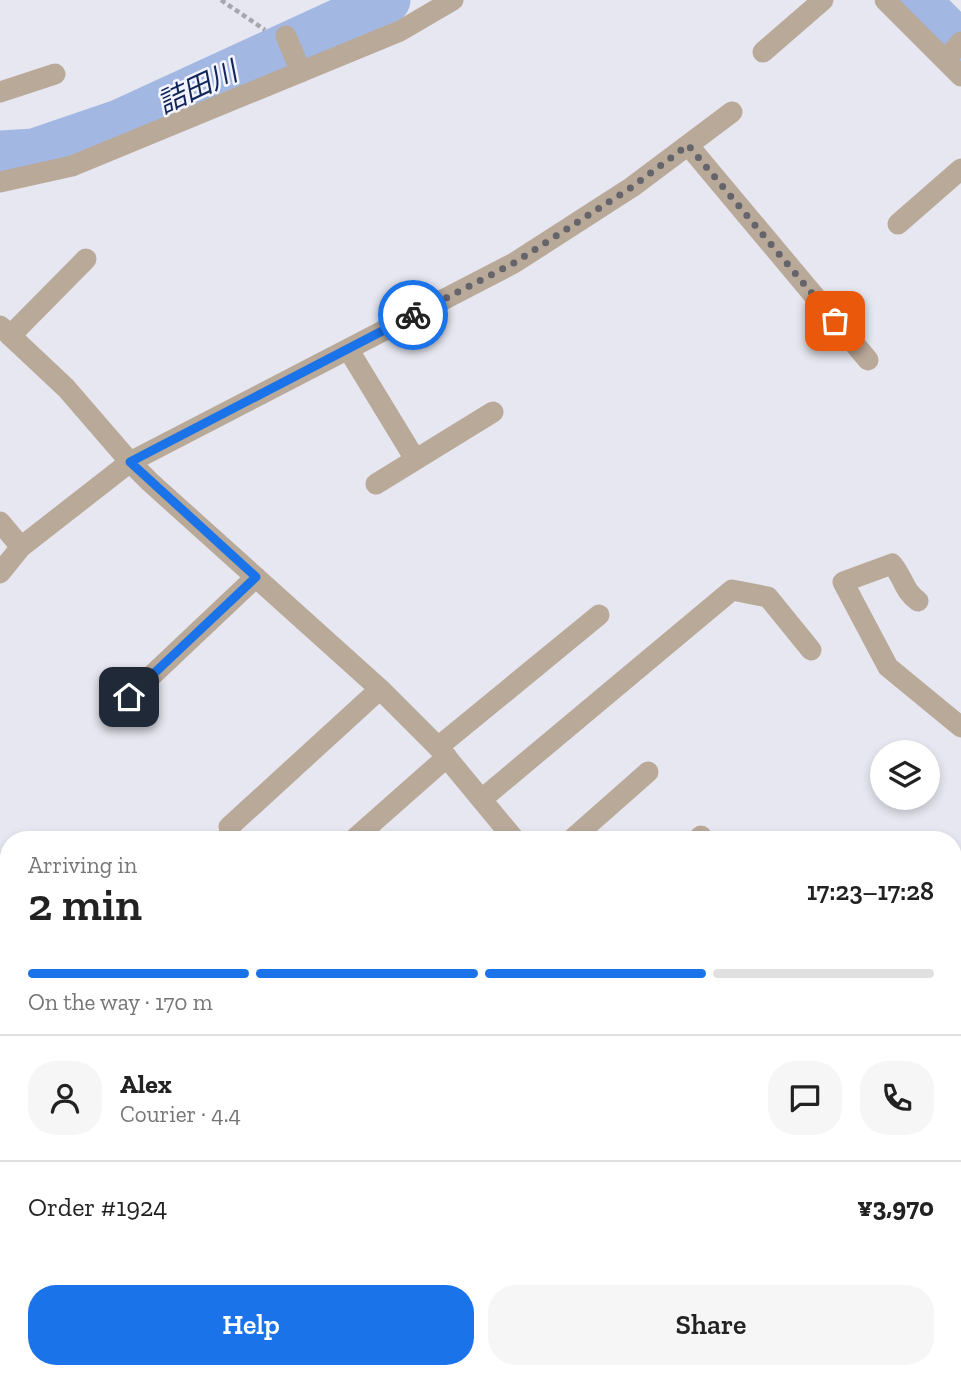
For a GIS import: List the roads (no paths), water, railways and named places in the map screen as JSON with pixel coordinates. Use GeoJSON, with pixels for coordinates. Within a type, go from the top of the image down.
{"type":"FeatureCollection","features":[{"type":"Feature","properties":{"kind":"street"},"geometry":{"type":"LineString","coordinates":[[0,182],[72,166],[400,31],[453,0]]}},
{"type":"Feature","properties":{"kind":"street"},"geometry":{"type":"LineString","coordinates":[[763,52],[824,0]]}},
{"type":"Feature","properties":{"kind":"street"},"geometry":{"type":"LineString","coordinates":[[885,0],[952,52],[961,76]]}},
{"type":"Feature","properties":{"kind":"street"},"geometry":{"type":"LineString","coordinates":[[286,36],[301,72]]}},
{"type":"Feature","properties":{"kind":"street"},"geometry":{"type":"LineString","coordinates":[[0,92],[55,74]]}},
{"type":"Feature","properties":{"kind":"street"},"geometry":{"type":"LineString","coordinates":[[0,573],[21,547],[130,462],[514,263],[632,187],[732,112]]}},
{"type":"Feature","properties":{"kind":"street"},"geometry":{"type":"LineString","coordinates":[[688,145],[868,360]]}},
{"type":"Feature","properties":{"kind":"street"},"geometry":{"type":"LineString","coordinates":[[898,224],[961,169]]}},
{"type":"Feature","properties":{"kind":"street"},"geometry":{"type":"LineString","coordinates":[[86,259],[5,331],[66,388],[130,462],[380,689],[442,752],[508,831]]}},
{"type":"Feature","properties":{"kind":"street"},"geometry":{"type":"LineString","coordinates":[[348,349],[415,459]]}},
{"type":"Feature","properties":{"kind":"street"},"geometry":{"type":"LineString","coordinates":[[376,484],[493,412]]}},
{"type":"Feature","properties":{"kind":"street"},"geometry":{"type":"LineString","coordinates":[[0,522],[21,547]]}},
{"type":"Feature","properties":{"kind":"street"},"geometry":{"type":"LineString","coordinates":[[918,601],[906,592],[901,575],[892,564],[843,582],[888,667],[961,727]]}},
{"type":"Feature","properties":{"kind":"street"},"geometry":{"type":"LineString","coordinates":[[129,697],[256,577]]}},
{"type":"Feature","properties":{"kind":"street"},"geometry":{"type":"LineString","coordinates":[[482,799],[732,590],[768,597],[811,650]]}},
{"type":"Feature","properties":{"kind":"street"},"geometry":{"type":"LineString","coordinates":[[362,831],[442,752],[599,615]]}},
{"type":"Feature","properties":{"kind":"street"},"geometry":{"type":"LineString","coordinates":[[229,827],[380,689]]}},
{"type":"Feature","properties":{"kind":"street"},"geometry":{"type":"LineString","coordinates":[[580,831],[648,772]]}},
{"type":"Feature","properties":{"kind":"waterway","name":"詰田川"},"geometry":{"type":"LineString","coordinates":[[0,154],[34,152],[119,123],[387,0]]}},
{"type":"Feature","properties":{"kind":"waterway","name":"詰田川"},"geometry":{"type":"LineString","coordinates":[[916,0],[961,45]]}}]}
